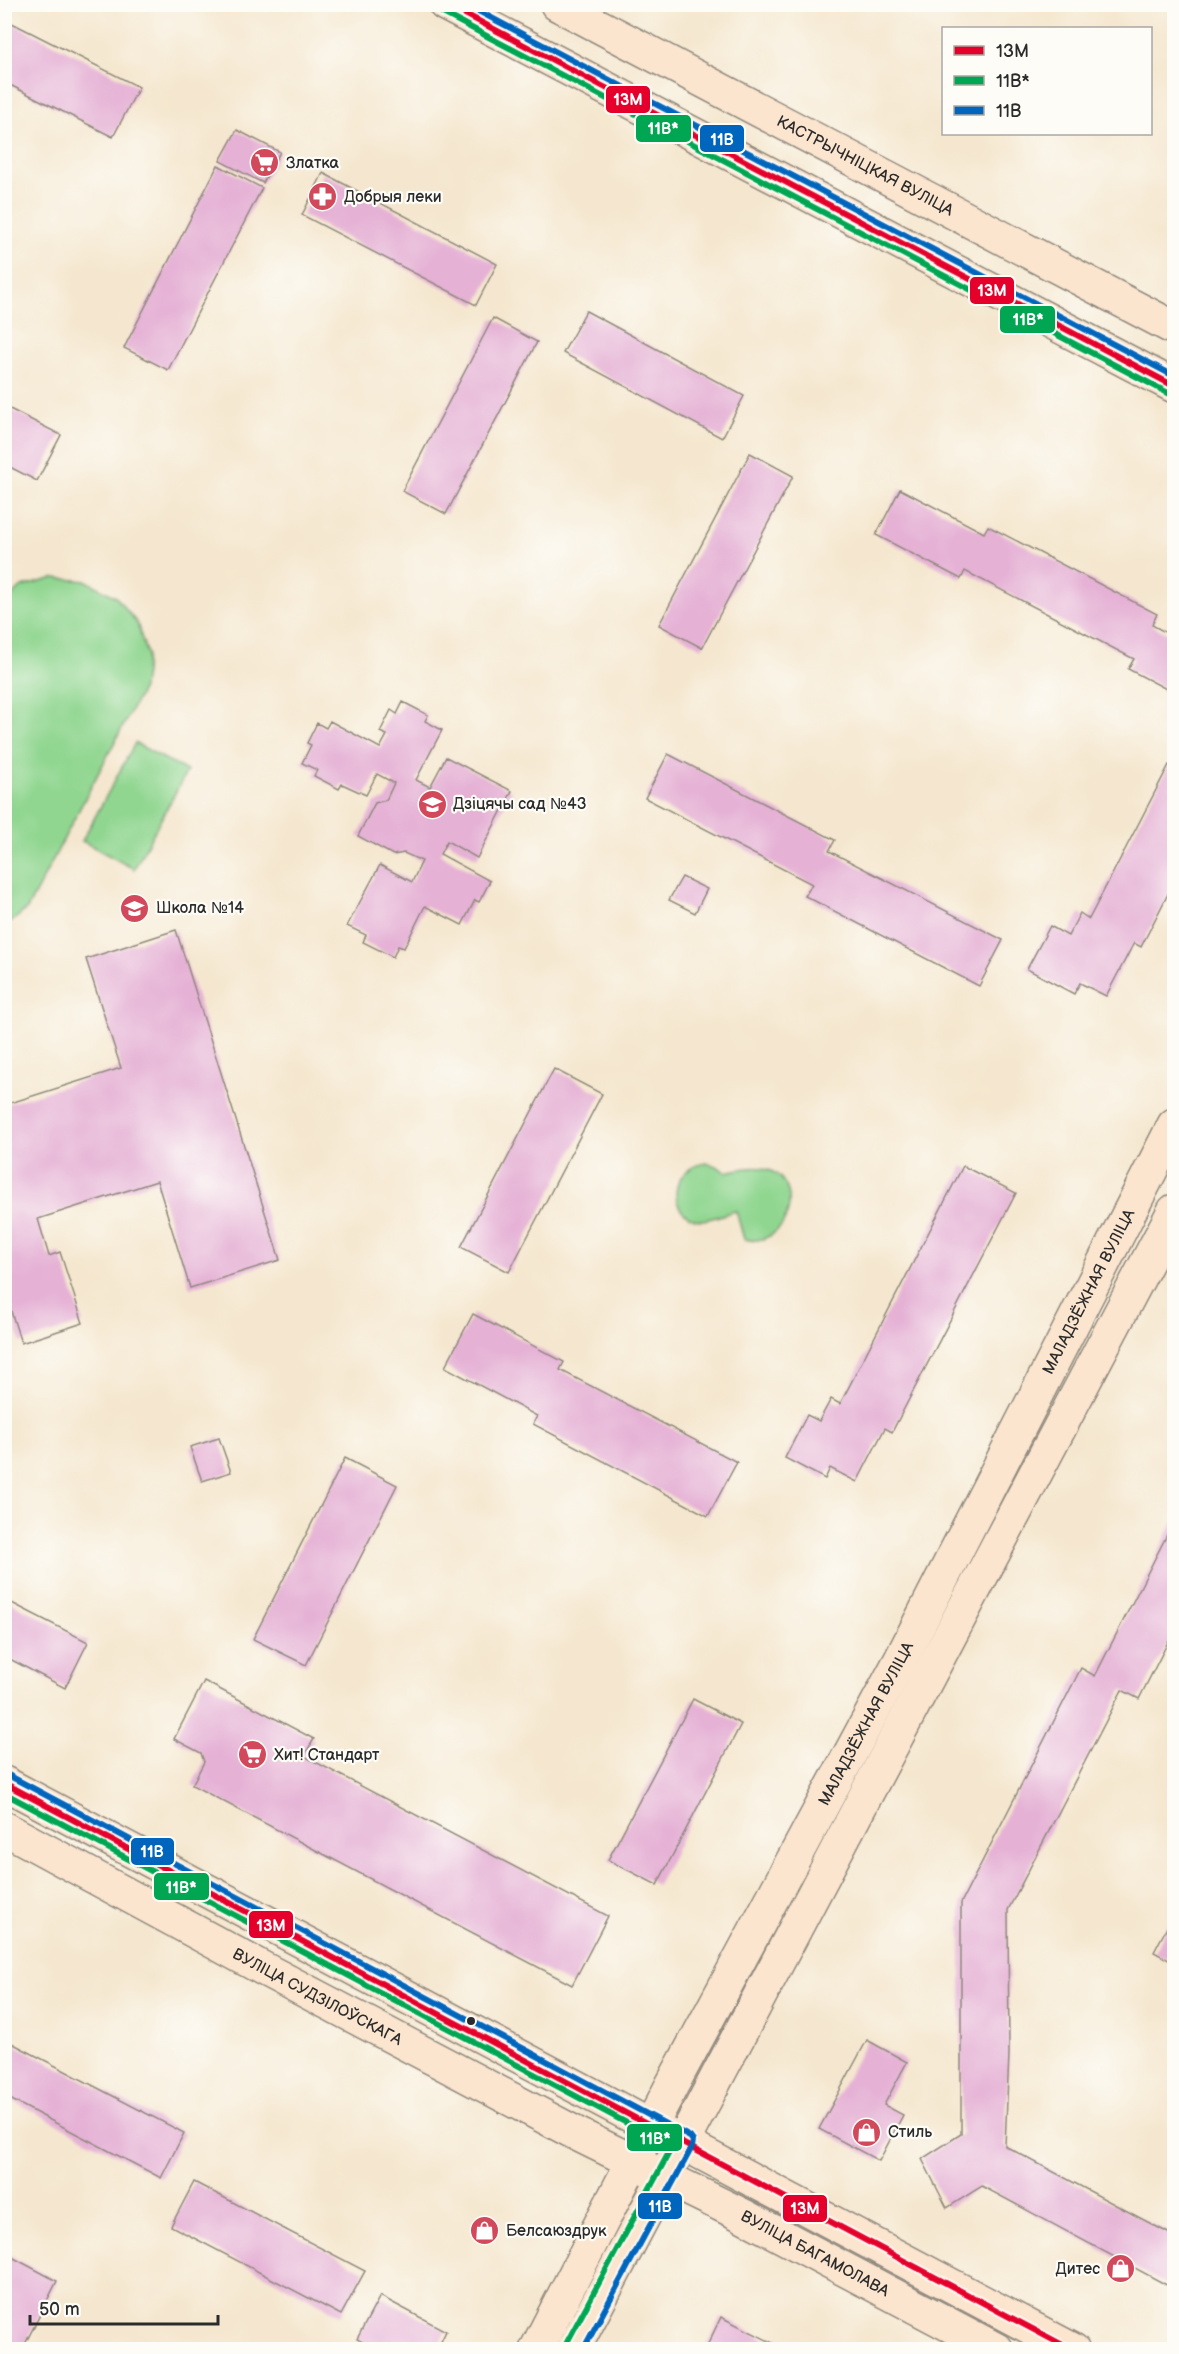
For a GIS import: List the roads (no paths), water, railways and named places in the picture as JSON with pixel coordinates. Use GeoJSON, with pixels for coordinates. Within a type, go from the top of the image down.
{"type":"FeatureCollection","features":[{"type":"Feature","properties":{"kind":"main road"},"geometry":{"type":"LineString","coordinates":[[445,4],[1174,386]]}},
{"type":"Feature","properties":{"kind":"main road","name":"КАСТРЫЧНІЦКАЯ ВУЛІЦА"},"geometry":{"type":"LineString","coordinates":[[557,4],[1174,328]]}},
{"type":"Feature","properties":{"kind":"main road","name":"МАЛАДЗЁЖНАЯ ВУЛІЦА"},"geometry":{"type":"LineString","coordinates":[[536,2349],[632,2161],[900,1661],[1174,1125]]}},
{"type":"Feature","properties":{"kind":"main road","name":"МАЛАДЗЁЖНАЯ ВУЛІЦА"},"geometry":{"type":"LineString","coordinates":[[573,2349],[684,2143],[1174,1210]]}},
{"type":"Feature","properties":{"kind":"main road"},"geometry":{"type":"LineString","coordinates":[[4,1783],[1074,2349]]}},
{"type":"Feature","properties":{"kind":"main road","name":"ВУЛІЦА СУДЗІЛОЎСКАГА"},"geometry":{"type":"LineString","coordinates":[[4,1828],[264,1969],[632,2161]]}},
{"type":"Feature","properties":{"kind":"main road","name":"ВУЛІЦА БАГАМОЛАВА"},"geometry":{"type":"LineString","coordinates":[[632,2161],[744,2216],[997,2349]]}},
{"type":"Feature","properties":{"kind":"place","name":"Златка"},"geometry":{"type":"Point","coordinates":[265,163]}},
{"type":"Feature","properties":{"kind":"place","name":"Добрыя леки"},"geometry":{"type":"Point","coordinates":[323,197]}},
{"type":"Feature","properties":{"kind":"place","name":"Дзіцячы сад №43"},"geometry":{"type":"Point","coordinates":[432,804]}},
{"type":"Feature","properties":{"kind":"place","name":"Школа №14"},"geometry":{"type":"Point","coordinates":[135,908]}},
{"type":"Feature","properties":{"kind":"place","name":"Хит! Стандарт"},"geometry":{"type":"Point","coordinates":[253,1755]}},
{"type":"Feature","properties":{"kind":"place","name":"Стиль"},"geometry":{"type":"Point","coordinates":[867,2132]}},
{"type":"Feature","properties":{"kind":"place","name":"Белсаюздрук"},"geometry":{"type":"Point","coordinates":[485,2231]}},
{"type":"Feature","properties":{"kind":"place","name":"Дитес"},"geometry":{"type":"Point","coordinates":[1121,2269]}}]}
